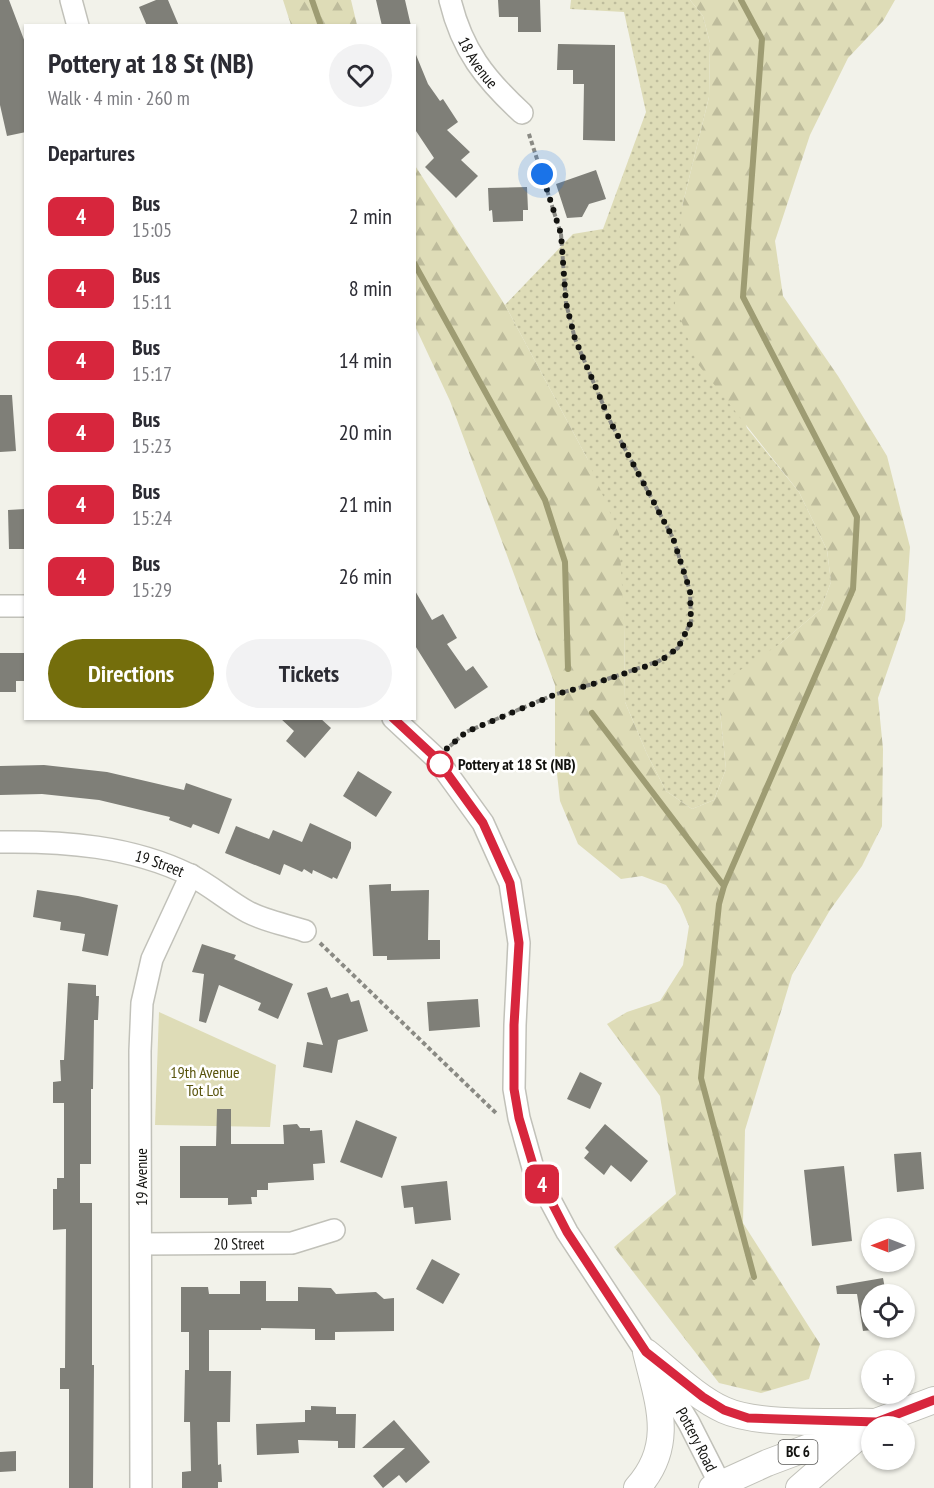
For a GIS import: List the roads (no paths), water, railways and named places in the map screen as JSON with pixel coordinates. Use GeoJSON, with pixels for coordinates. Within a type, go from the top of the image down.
{"type":"FeatureCollection","features":[{"type":"Feature","properties":{"kind":"main road"},"geometry":{"type":"LineString","coordinates":[[646,1352],[703,1397],[724,1410],[748,1418],[861,1422]]}},
{"type":"Feature","properties":{"kind":"main road"},"geometry":{"type":"LineString","coordinates":[[637,1488],[646,1478],[656,1456],[662,1433],[660,1410],[646,1352]]}},
{"type":"Feature","properties":{"kind":"main road","name":"BC 6"},"geometry":{"type":"LineString","coordinates":[[893,1416],[934,1400]]}},
{"type":"Feature","properties":{"kind":"main road","name":"BC 6"},"geometry":{"type":"LineString","coordinates":[[718,1486],[767,1463],[861,1428]]}},
{"type":"Feature","properties":{"kind":"main road"},"geometry":{"type":"LineString","coordinates":[[799,1488],[861,1436]]}},
{"type":"Feature","properties":{"kind":"street"},"geometry":{"type":"LineString","coordinates":[[71,0],[77,24]]}},
{"type":"Feature","properties":{"kind":"street","name":"18 Avenue"},"geometry":{"type":"LineString","coordinates":[[450,0],[453,14],[472,57],[494,87],[522,113]]}},
{"type":"Feature","properties":{"kind":"street"},"geometry":{"type":"LineString","coordinates":[[0,606],[24,606]]}},
{"type":"Feature","properties":{"kind":"street","name":"Pottery Road"},"geometry":{"type":"LineString","coordinates":[[395,720],[436,758],[483,823],[510,883],[519,943],[514,1025],[514,1078],[519,1118],[534,1168],[567,1232],[646,1352],[689,1423],[718,1486]]}},
{"type":"Feature","properties":{"kind":"street","name":"19 Street"},"geometry":{"type":"LineString","coordinates":[[0,842],[39,842],[103,848],[139,857],[190,875],[250,913],[305,931]]}},
{"type":"Feature","properties":{"kind":"street","name":"19 Avenue"},"geometry":{"type":"LineString","coordinates":[[141,1488],[140,1051],[142,1003],[152,959],[190,875]]}},
{"type":"Feature","properties":{"kind":"street","name":"20 Street"},"geometry":{"type":"LineString","coordinates":[[141,1244],[292,1243],[334,1230]]}},
{"type":"Feature","properties":{"kind":"waterway"},"geometry":{"type":"LineString","coordinates":[[312,0],[320,24]]}},
{"type":"Feature","properties":{"kind":"waterway"},"geometry":{"type":"LineString","coordinates":[[741,0],[762,39],[743,297],[857,517],[853,589],[724,886],[719,904],[701,1078],[754,1277]]}},
{"type":"Feature","properties":{"kind":"waterway"},"geometry":{"type":"LineString","coordinates":[[416,267],[545,500],[565,562],[568,669]]}},
{"type":"Feature","properties":{"kind":"waterway"},"geometry":{"type":"LineString","coordinates":[[592,713],[724,886]]}},
{"type":"Feature","properties":{"kind":"place","name":"Pottery at 18 St (NB)"},"geometry":{"type":"Point","coordinates":[440,764]}},
{"type":"Feature","properties":{"kind":"park label","name":"19th Avenue Tot Lot"},"geometry":{"type":"Point","coordinates":[205,1081]}}]}
